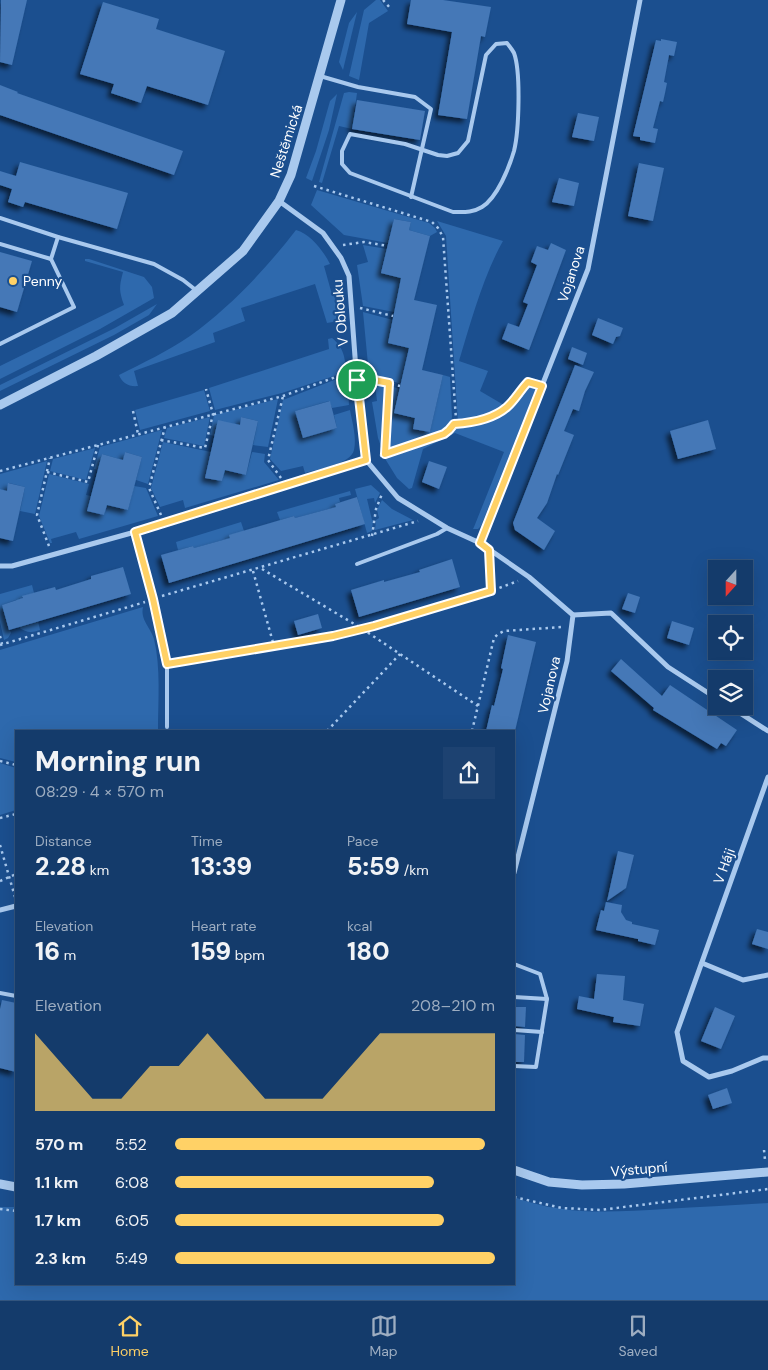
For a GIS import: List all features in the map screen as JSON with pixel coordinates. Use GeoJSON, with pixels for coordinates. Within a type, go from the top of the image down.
{"type":"FeatureCollection","features":[{"type":"Feature","properties":{"kind":"street","name":"Neštěmická"},"geometry":{"type":"LineString","coordinates":[[0,405],[96,356],[172,313],[243,251],[279,201],[291,176],[341,0]]}},
{"type":"Feature","properties":{"kind":"street","name":"Vojanova"},"geometry":{"type":"LineString","coordinates":[[480,543],[588,269],[640,0]]}},
{"type":"Feature","properties":{"kind":"street","name":"V Oblouku"},"geometry":{"type":"LineString","coordinates":[[279,201],[323,233],[341,258],[349,276],[356,370],[366,460]]}},
{"type":"Feature","properties":{"kind":"street"},"geometry":{"type":"LineString","coordinates":[[0,566],[12,566],[135,532],[366,460],[398,498],[447,528],[480,543],[529,577],[573,615],[611,614],[668,667],[708,693]]}},
{"type":"Feature","properties":{"kind":"street","name":"Vojanova"},"geometry":{"type":"LineString","coordinates":[[515,869],[567,661],[570,626],[573,615]]}},
{"type":"Feature","properties":{"kind":"street"},"geometry":{"type":"LineString","coordinates":[[743,715],[768,731]]}},
{"type":"Feature","properties":{"kind":"street","name":"V Háji"},"geometry":{"type":"LineString","coordinates":[[768,777],[677,1032],[683,1061],[709,1078],[763,1058],[768,1058]]}},
{"type":"Feature","properties":{"kind":"street"},"geometry":{"type":"LineString","coordinates":[[0,910],[15,904]]}},
{"type":"Feature","properties":{"kind":"street"},"geometry":{"type":"LineString","coordinates":[[702,963],[742,980],[768,975]]}},
{"type":"Feature","properties":{"kind":"street","name":"Výstupní"},"geometry":{"type":"LineString","coordinates":[[515,1170],[549,1182],[582,1186],[768,1172]]}},
{"type":"Feature","properties":{"kind":"street"},"geometry":{"type":"LineString","coordinates":[[0,1184],[15,1187]]}},
{"type":"Feature","properties":{"kind":"lane"},"geometry":{"type":"LineString","coordinates":[[507,43],[514,52],[518,76],[518,106],[514,150],[506,172],[484,206],[471,212],[452,212],[350,173],[342,164],[342,150],[350,134],[404,144],[422,150],[447,156],[458,153],[468,142],[486,54],[496,44],[507,43]]}},
{"type":"Feature","properties":{"kind":"lane"},"geometry":{"type":"LineString","coordinates":[[320,76],[358,86],[415,97],[431,109],[411,197]]}},
{"type":"Feature","properties":{"kind":"lane"},"geometry":{"type":"LineString","coordinates":[[0,218],[58,237],[154,264],[183,280],[197,291]]}},
{"type":"Feature","properties":{"kind":"lane"},"geometry":{"type":"LineString","coordinates":[[0,344],[74,307],[51,259],[58,237]]}},
{"type":"Feature","properties":{"kind":"lane"},"geometry":{"type":"LineString","coordinates":[[0,244],[51,259]]}},
{"type":"Feature","properties":{"kind":"lane"},"geometry":{"type":"LineString","coordinates":[[357,564],[437,534],[447,528]]}},
{"type":"Feature","properties":{"kind":"lane"},"geometry":{"type":"LineString","coordinates":[[135,532],[153,599],[167,664],[167,727]]}},
{"type":"Feature","properties":{"kind":"lane"},"geometry":{"type":"LineString","coordinates":[[515,964],[540,974],[547,999],[536,1067],[515,1066]]}},
{"type":"Feature","properties":{"kind":"lane"},"geometry":{"type":"LineString","coordinates":[[0,993],[15,996]]}},
{"type":"Feature","properties":{"kind":"lane"},"geometry":{"type":"LineString","coordinates":[[515,997],[547,999]]}},
{"type":"Feature","properties":{"kind":"lane"},"geometry":{"type":"LineString","coordinates":[[515,1030],[542,1032]]}},
{"type":"Feature","properties":{"kind":"path"},"geometry":{"type":"LineString","coordinates":[[383,0],[391,9]]}},
{"type":"Feature","properties":{"kind":"path"},"geometry":{"type":"LineString","coordinates":[[314,186],[432,222],[443,237],[456,419],[454,424],[444,434],[366,460]]}},
{"type":"Feature","properties":{"kind":"path"},"geometry":{"type":"LineString","coordinates":[[335,249],[346,244],[364,242],[388,246]]}},
{"type":"Feature","properties":{"kind":"path"},"geometry":{"type":"LineString","coordinates":[[359,308],[393,316]]}},
{"type":"Feature","properties":{"kind":"path"},"geometry":{"type":"LineString","coordinates":[[0,471],[283,396],[356,370]]}},
{"type":"Feature","properties":{"kind":"path"},"geometry":{"type":"LineString","coordinates":[[357,380],[374,380],[400,386]]}},
{"type":"Feature","properties":{"kind":"path"},"geometry":{"type":"LineString","coordinates":[[454,424],[469,423],[487,418],[507,407],[528,382],[542,386]]}},
{"type":"Feature","properties":{"kind":"path"},"geometry":{"type":"LineString","coordinates":[[385,454],[389,383]]}},
{"type":"Feature","properties":{"kind":"path"},"geometry":{"type":"LineString","coordinates":[[161,440],[206,448],[213,414],[206,389]]}},
{"type":"Feature","properties":{"kind":"path"},"geometry":{"type":"LineString","coordinates":[[283,396],[268,460],[287,485]]}},
{"type":"Feature","properties":{"kind":"path"},"geometry":{"type":"LineString","coordinates":[[133,411],[138,434]]}},
{"type":"Feature","properties":{"kind":"path"},"geometry":{"type":"LineString","coordinates":[[165,427],[149,488],[165,523]]}},
{"type":"Feature","properties":{"kind":"path"},"geometry":{"type":"LineString","coordinates":[[47,472],[88,482],[98,445]]}},
{"type":"Feature","properties":{"kind":"path"},"geometry":{"type":"LineString","coordinates":[[50,458],[37,515],[52,555]]}},
{"type":"Feature","properties":{"kind":"path"},"geometry":{"type":"LineString","coordinates":[[372,536],[376,510],[382,494],[390,488]]}},
{"type":"Feature","properties":{"kind":"path"},"geometry":{"type":"LineString","coordinates":[[160,597],[409,525],[429,517]]}},
{"type":"Feature","properties":{"kind":"path"},"geometry":{"type":"LineString","coordinates":[[489,550],[491,591]]}},
{"type":"Feature","properties":{"kind":"path"},"geometry":{"type":"LineString","coordinates":[[261,568],[361,628],[478,706]]}},
{"type":"Feature","properties":{"kind":"path"},"geometry":{"type":"LineString","coordinates":[[253,571],[274,646]]}},
{"type":"Feature","properties":{"kind":"path"},"geometry":{"type":"LineString","coordinates":[[167,664],[333,636],[374,626],[491,591],[529,577]]}},
{"type":"Feature","properties":{"kind":"path"},"geometry":{"type":"LineString","coordinates":[[0,636],[1,645],[148,601]]}},
{"type":"Feature","properties":{"kind":"path"},"geometry":{"type":"LineString","coordinates":[[472,730],[494,638],[504,631],[570,626]]}},
{"type":"Feature","properties":{"kind":"path"},"geometry":{"type":"LineString","coordinates":[[328,730],[400,654]]}},
{"type":"Feature","properties":{"kind":"path"},"geometry":{"type":"LineString","coordinates":[[0,761],[15,765]]}},
{"type":"Feature","properties":{"kind":"path"},"geometry":{"type":"LineString","coordinates":[[0,818],[15,814]]}},
{"type":"Feature","properties":{"kind":"path"},"geometry":{"type":"LineString","coordinates":[[0,845],[15,900]]}},
{"type":"Feature","properties":{"kind":"path"},"geometry":{"type":"LineString","coordinates":[[0,882],[15,874]]}},
{"type":"Feature","properties":{"kind":"path"},"geometry":{"type":"LineString","coordinates":[[515,1197],[562,1208],[600,1210],[768,1189]]}},
{"type":"Feature","properties":{"kind":"path"},"geometry":{"type":"LineString","coordinates":[[0,1209],[15,1210]]}},
{"type":"Feature","properties":{"kind":"shaded area"},"geometry":{"type":"Polygon","coordinates":[[[376,0],[380,0],[388,11],[369,23],[359,80],[349,76],[364,10],[376,0]]]}},
{"type":"Feature","properties":{"kind":"shaded area"},"geometry":{"type":"Polygon","coordinates":[[[357,12],[343,70],[339,62],[349,23],[357,12]]]}},
{"type":"Feature","properties":{"kind":"shaded area"},"geometry":{"type":"Polygon","coordinates":[[[344,93],[357,93],[352,129],[339,126],[322,183],[319,182],[344,93]]]}},
{"type":"Feature","properties":{"kind":"shaded area"},"geometry":{"type":"Polygon","coordinates":[[[337,94],[329,130],[312,181],[306,178],[316,151],[330,101],[337,94]]]}},
{"type":"Feature","properties":{"kind":"shaded area"},"geometry":{"type":"Polygon","coordinates":[[[317,190],[429,223],[437,232],[430,236],[409,230],[411,222],[394,219],[388,243],[344,235],[311,205],[317,190]]]}},
{"type":"Feature","properties":{"kind":"shaded area"},"geometry":{"type":"Polygon","coordinates":[[[437,221],[503,241],[484,284],[459,361],[488,371],[480,391],[509,408],[528,386],[536,388],[481,526],[478,529],[473,529],[504,452],[455,433],[423,449],[412,488],[409,489],[397,478],[384,457],[445,437],[458,423],[446,236],[437,221]]]}},
{"type":"Feature","properties":{"kind":"shaded area"},"geometry":{"type":"Polygon","coordinates":[[[296,230],[316,243],[330,264],[324,266],[331,291],[338,290],[343,316],[338,321],[327,323],[315,284],[241,308],[245,321],[213,333],[215,342],[134,371],[138,386],[129,385],[122,380],[119,375],[182,341],[220,312],[260,273],[296,230]]]}},
{"type":"Feature","properties":{"kind":"shaded area"},"geometry":{"type":"Polygon","coordinates":[[[363,245],[387,249],[401,278],[394,312],[363,306],[357,265],[368,262],[363,245]]]}},
{"type":"Feature","properties":{"kind":"shaded area"},"geometry":{"type":"Polygon","coordinates":[[[85,259],[144,277],[152,287],[154,298],[100,329],[0,379],[0,366],[124,305],[120,289],[123,272],[85,261],[85,259]]]}},
{"type":"Feature","properties":{"kind":"shaded area"},"geometry":{"type":"Polygon","coordinates":[[[157,304],[149,315],[114,335],[0,391],[0,385],[115,328],[157,304]]]}},
{"type":"Feature","properties":{"kind":"shaded area"},"geometry":{"type":"Polygon","coordinates":[[[363,312],[393,320],[388,343],[409,348],[401,384],[392,381],[392,378],[369,375],[363,312]]]}},
{"type":"Feature","properties":{"kind":"shaded area"},"geometry":{"type":"Polygon","coordinates":[[[332,338],[339,345],[343,353],[346,372],[282,393],[215,410],[209,388],[329,349],[328,339],[332,338]]]}},
{"type":"Feature","properties":{"kind":"shaded area"},"geometry":{"type":"Polygon","coordinates":[[[347,375],[349,405],[332,408],[329,401],[295,411],[303,438],[337,428],[334,415],[350,410],[355,440],[352,455],[341,462],[305,473],[303,466],[281,471],[270,459],[283,400],[347,375]]]}},
{"type":"Feature","properties":{"kind":"shaded area"},"geometry":{"type":"Polygon","coordinates":[[[443,375],[450,377],[452,417],[450,425],[441,431],[383,452],[378,438],[372,402],[377,401],[375,384],[384,386],[384,388],[390,388],[390,386],[400,389],[415,418],[413,429],[430,432],[443,375]]]}},
{"type":"Feature","properties":{"kind":"shaded area"},"geometry":{"type":"Polygon","coordinates":[[[204,390],[210,411],[140,430],[135,410],[204,390]]]}},
{"type":"Feature","properties":{"kind":"shaded area"},"geometry":{"type":"Polygon","coordinates":[[[278,399],[268,447],[253,445],[258,421],[241,417],[240,425],[215,436],[210,435],[214,415],[278,399]]]}},
{"type":"Feature","properties":{"kind":"shaded area"},"geometry":{"type":"Polygon","coordinates":[[[210,417],[204,446],[164,438],[167,428],[210,417]]]}},
{"type":"Feature","properties":{"kind":"shaded area"},"geometry":{"type":"Polygon","coordinates":[[[162,430],[148,484],[136,480],[142,457],[125,452],[123,460],[102,454],[98,470],[94,469],[100,447],[162,430]]]}},
{"type":"Feature","properties":{"kind":"shaded area"},"geometry":{"type":"Polygon","coordinates":[[[163,442],[211,452],[206,477],[222,481],[225,470],[246,475],[252,452],[265,454],[264,462],[279,480],[185,508],[183,500],[160,507],[151,488],[163,442]]]}},
{"type":"Feature","properties":{"kind":"shaded area"},"geometry":{"type":"Polygon","coordinates":[[[95,448],[86,480],[50,471],[53,459],[95,448]]]}},
{"type":"Feature","properties":{"kind":"shaded area"},"geometry":{"type":"Polygon","coordinates":[[[47,461],[35,514],[20,511],[25,487],[9,483],[7,491],[0,489],[0,474],[47,461]]]}},
{"type":"Feature","properties":{"kind":"shaded area"},"geometry":{"type":"Polygon","coordinates":[[[49,474],[89,484],[86,495],[91,496],[87,511],[104,515],[107,505],[128,510],[134,486],[146,488],[158,516],[79,539],[76,532],[51,539],[52,543],[50,543],[39,516],[49,474]]]}},
{"type":"Feature","properties":{"kind":"shaded area"},"geometry":{"type":"Polygon","coordinates":[[[371,485],[380,493],[375,503],[374,498],[367,499],[373,520],[372,531],[367,533],[355,489],[371,485]]]}},
{"type":"Feature","properties":{"kind":"shaded area"},"geometry":{"type":"Polygon","coordinates":[[[350,491],[351,495],[339,498],[340,502],[335,504],[336,507],[280,520],[277,512],[350,491]]]}},
{"type":"Feature","properties":{"kind":"shaded area"},"geometry":{"type":"Polygon","coordinates":[[[382,500],[392,509],[413,520],[375,530],[376,520],[379,518],[377,510],[382,500]]]}},
{"type":"Feature","properties":{"kind":"shaded area"},"geometry":{"type":"Polygon","coordinates":[[[241,522],[244,531],[230,538],[194,548],[193,546],[178,550],[176,542],[241,522]]]}},
{"type":"Feature","properties":{"kind":"shaded area"},"geometry":{"type":"Polygon","coordinates":[[[32,585],[34,593],[22,597],[30,623],[38,621],[40,630],[29,632],[18,627],[16,600],[2,605],[11,633],[4,640],[0,622],[0,594],[32,585]]]}},
{"type":"Feature","properties":{"kind":"shaded area"},"geometry":{"type":"Polygon","coordinates":[[[143,607],[144,620],[153,635],[158,661],[158,730],[15,730],[15,762],[0,758],[0,650],[143,607]]]}},
{"type":"Feature","properties":{"kind":"shaded area"},"geometry":{"type":"Polygon","coordinates":[[[0,763],[15,768],[15,810],[0,815],[0,763]]]}},
{"type":"Feature","properties":{"kind":"shaded area"},"geometry":{"type":"Polygon","coordinates":[[[515,1197],[551,1207],[588,1211],[626,1211],[768,1203],[768,1300],[0,1300],[0,1207],[15,1207],[15,1285],[515,1285],[515,1197]]]}},
{"type":"Feature","properties":{"kind":"building"},"geometry":{"type":"Polygon","coordinates":[[[1,0],[27,0],[12,65],[0,62],[1,0]]]}},
{"type":"Feature","properties":{"kind":"building"},"geometry":{"type":"Polygon","coordinates":[[[411,0],[443,0],[491,7],[485,37],[481,36],[467,119],[438,115],[452,32],[407,24],[411,0]]]}},
{"type":"Feature","properties":{"kind":"building"},"geometry":{"type":"Polygon","coordinates":[[[103,2],[159,19],[156,29],[225,51],[208,105],[147,86],[141,103],[111,93],[114,84],[80,74],[103,2]]]}},
{"type":"Feature","properties":{"kind":"building"},"geometry":{"type":"Polygon","coordinates":[[[661,39],[677,42],[674,56],[669,55],[664,82],[667,83],[665,93],[663,102],[660,101],[653,128],[658,129],[655,143],[640,140],[640,137],[633,136],[656,40],[661,41],[661,39]]]}},
{"type":"Feature","properties":{"kind":"building"},"geometry":{"type":"Polygon","coordinates":[[[0,85],[17,93],[183,151],[174,175],[0,115],[0,85]]]}},
{"type":"Feature","properties":{"kind":"building"},"geometry":{"type":"Polygon","coordinates":[[[357,100],[425,111],[420,140],[352,129],[357,100]]]}},
{"type":"Feature","properties":{"kind":"building"},"geometry":{"type":"Polygon","coordinates":[[[578,113],[599,117],[594,141],[572,137],[578,113]]]}},
{"type":"Feature","properties":{"kind":"building"},"geometry":{"type":"Polygon","coordinates":[[[20,162],[128,193],[117,229],[25,202],[23,207],[8,202],[12,189],[0,185],[0,171],[16,176],[20,162]]]}},
{"type":"Feature","properties":{"kind":"building"},"geometry":{"type":"Polygon","coordinates":[[[639,163],[664,168],[653,221],[628,216],[639,163]]]}},
{"type":"Feature","properties":{"kind":"building"},"geometry":{"type":"Polygon","coordinates":[[[559,178],[579,183],[574,206],[552,202],[559,178]]]}},
{"type":"Feature","properties":{"kind":"building"},"geometry":{"type":"Polygon","coordinates":[[[394,219],[411,222],[409,230],[430,236],[414,300],[437,305],[422,370],[443,375],[430,432],[413,429],[415,418],[394,413],[409,348],[388,343],[401,278],[381,273],[394,219]]]}},
{"type":"Feature","properties":{"kind":"building"},"geometry":{"type":"Polygon","coordinates":[[[551,243],[566,250],[529,350],[502,339],[508,323],[519,327],[528,304],[523,302],[537,265],[531,262],[537,246],[548,250],[551,243]]]}},
{"type":"Feature","properties":{"kind":"building","name":"Penny"},"geometry":{"type":"Polygon","coordinates":[[[0,252],[32,261],[17,312],[0,307],[0,252]]]}},
{"type":"Feature","properties":{"kind":"building"},"geometry":{"type":"Polygon","coordinates":[[[598,318],[623,328],[620,336],[616,337],[613,344],[592,335],[598,318]]]}},
{"type":"Feature","properties":{"kind":"building"},"geometry":{"type":"Polygon","coordinates":[[[572,347],[587,353],[583,365],[568,359],[572,347]]]}},
{"type":"Feature","properties":{"kind":"building"},"geometry":{"type":"Polygon","coordinates":[[[575,365],[594,372],[585,391],[579,411],[573,409],[564,431],[574,435],[547,503],[537,518],[555,531],[544,550],[515,530],[513,523],[575,365]]]}},
{"type":"Feature","properties":{"kind":"building"},"geometry":{"type":"Polygon","coordinates":[[[330,401],[337,428],[303,438],[295,411],[330,401]]]}},
{"type":"Feature","properties":{"kind":"building"},"geometry":{"type":"Polygon","coordinates":[[[241,417],[258,421],[246,475],[225,470],[222,481],[205,478],[218,420],[240,425],[241,417]]]}},
{"type":"Feature","properties":{"kind":"building"},"geometry":{"type":"Polygon","coordinates":[[[708,420],[716,449],[678,459],[670,431],[708,420]]]}},
{"type":"Feature","properties":{"kind":"building"},"geometry":{"type":"Polygon","coordinates":[[[125,452],[142,457],[128,510],[107,505],[104,515],[87,511],[102,454],[123,460],[125,452]]]}},
{"type":"Feature","properties":{"kind":"building"},"geometry":{"type":"Polygon","coordinates":[[[429,461],[447,467],[439,489],[422,482],[429,461]]]}},
{"type":"Feature","properties":{"kind":"building"},"geometry":{"type":"Polygon","coordinates":[[[8,483],[25,487],[13,541],[0,538],[0,489],[7,491],[8,483]]]}},
{"type":"Feature","properties":{"kind":"building"},"geometry":{"type":"Polygon","coordinates":[[[357,497],[365,524],[169,583],[161,555],[230,538],[229,535],[294,516],[295,518],[336,507],[335,504],[357,497]]]}},
{"type":"Feature","properties":{"kind":"building"},"geometry":{"type":"Polygon","coordinates":[[[452,559],[460,587],[359,617],[351,590],[420,572],[419,570],[452,559]]]}},
{"type":"Feature","properties":{"kind":"building"},"geometry":{"type":"Polygon","coordinates":[[[123,567],[131,594],[9,630],[2,605],[23,598],[22,596],[55,587],[56,590],[91,579],[91,576],[123,567]]]}},
{"type":"Feature","properties":{"kind":"building"},"geometry":{"type":"Polygon","coordinates":[[[628,593],[640,597],[635,613],[622,609],[628,593]]]}},
{"type":"Feature","properties":{"kind":"building"},"geometry":{"type":"Polygon","coordinates":[[[318,614],[322,628],[298,635],[294,621],[318,614]]]}},
{"type":"Feature","properties":{"kind":"building"},"geometry":{"type":"Polygon","coordinates":[[[672,621],[694,628],[689,645],[667,638],[672,621]]]}},
{"type":"Feature","properties":{"kind":"building"},"geometry":{"type":"Polygon","coordinates":[[[508,635],[536,642],[515,731],[486,730],[503,669],[501,668],[508,635]]]}},
{"type":"Feature","properties":{"kind":"building"},"geometry":{"type":"Polygon","coordinates":[[[621,659],[662,696],[670,685],[708,711],[708,715],[715,715],[737,730],[726,746],[721,743],[717,749],[653,710],[654,708],[611,671],[621,659]]]}},
{"type":"Feature","properties":{"kind":"building"},"geometry":{"type":"Polygon","coordinates":[[[618,851],[634,855],[626,888],[607,901],[618,851]]]}},
{"type":"Feature","properties":{"kind":"building"},"geometry":{"type":"Polygon","coordinates":[[[606,902],[622,905],[621,912],[626,920],[632,922],[632,924],[659,930],[655,945],[638,941],[638,939],[596,930],[601,910],[604,911],[606,902]]]}},
{"type":"Feature","properties":{"kind":"building"},"geometry":{"type":"Polygon","coordinates":[[[757,929],[768,932],[768,949],[752,944],[757,929]]]}},
{"type":"Feature","properties":{"kind":"building"},"geometry":{"type":"Polygon","coordinates":[[[597,974],[625,976],[623,1000],[644,1004],[640,1026],[613,1022],[614,1017],[577,1009],[579,996],[594,999],[597,974]]]}},
{"type":"Feature","properties":{"kind":"building"},"geometry":{"type":"Polygon","coordinates":[[[2,1000],[15,1003],[15,1072],[0,1068],[0,1009],[2,1000]]]}},
{"type":"Feature","properties":{"kind":"building"},"geometry":{"type":"Polygon","coordinates":[[[515,1007],[526,1007],[525,1027],[515,1026],[515,1007]]]}},
{"type":"Feature","properties":{"kind":"building"},"geometry":{"type":"Polygon","coordinates":[[[715,1007],[735,1016],[721,1049],[701,1041],[715,1007]]]}},
{"type":"Feature","properties":{"kind":"building"},"geometry":{"type":"Polygon","coordinates":[[[515,1034],[525,1035],[524,1062],[515,1062],[515,1034]]]}},
{"type":"Feature","properties":{"kind":"building"},"geometry":{"type":"Polygon","coordinates":[[[727,1088],[732,1103],[713,1109],[708,1095],[727,1088]]]}},
{"type":"Feature","properties":{"kind":"place","name":"Penny"},"geometry":{"type":"Point","coordinates":[13,281]}},
{"type":"Feature","properties":{"kind":"route"},"geometry":{"type":"LineString","coordinates":[[357,380],[374,380],[389,383],[385,454],[444,434],[454,424],[469,423],[487,418],[507,407],[528,382],[542,386],[480,543],[489,550],[491,591],[374,626],[333,636],[167,664],[153,599],[135,532],[366,460],[357,380]]}}]}
